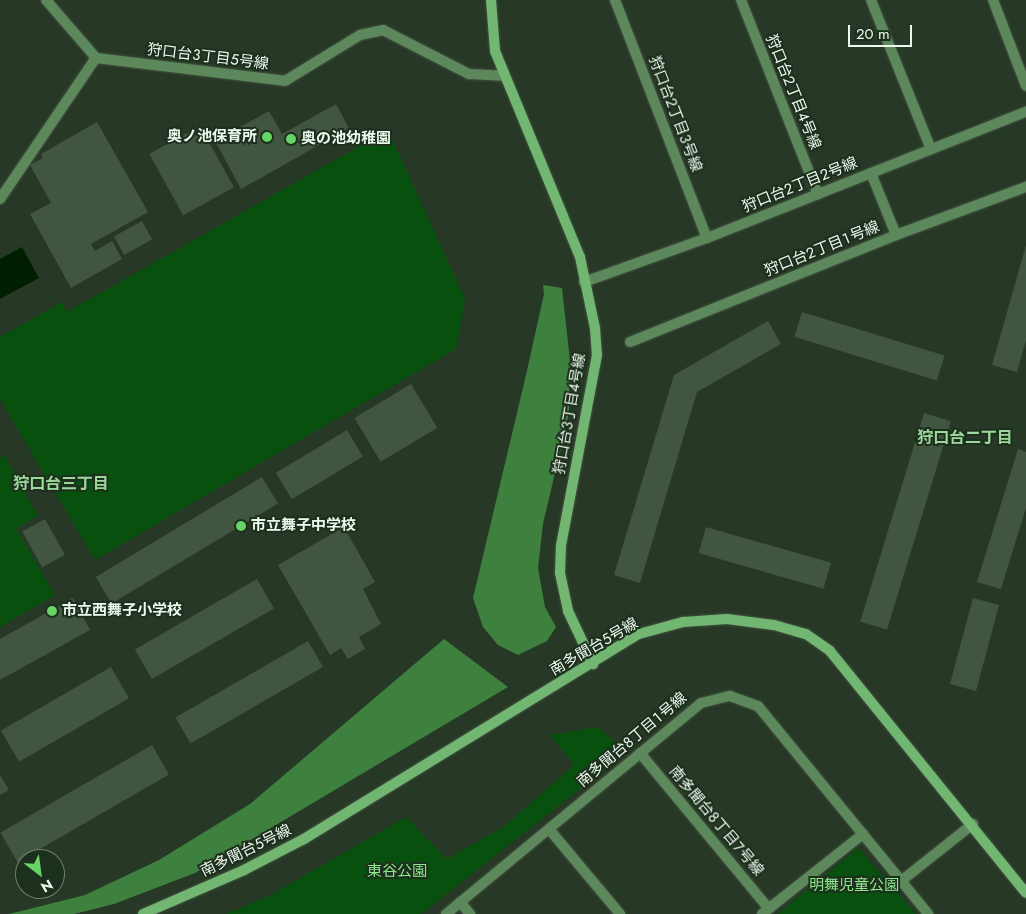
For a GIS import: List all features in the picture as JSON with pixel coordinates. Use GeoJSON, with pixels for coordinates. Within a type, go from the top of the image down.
{"type":"FeatureCollection","features":[{"type":"Feature","properties":{"kind":"street"},"geometry":{"type":"LineString","coordinates":[[0,199],[96,58],[46,0]]}},
{"type":"Feature","properties":{"kind":"street","name":"狩口台３丁目４号線"},"geometry":{"type":"LineString","coordinates":[[491,0],[495,51],[503,76],[580,257],[595,328],[597,355],[561,545],[560,573],[568,611],[593,664]]}},
{"type":"Feature","properties":{"kind":"street","name":"狩口台２丁目３号線"},"geometry":{"type":"LineString","coordinates":[[615,0],[707,238]]}},
{"type":"Feature","properties":{"kind":"street","name":"狩口台２丁目４号線"},"geometry":{"type":"LineString","coordinates":[[741,0],[818,194]]}},
{"type":"Feature","properties":{"kind":"street"},"geometry":{"type":"LineString","coordinates":[[871,0],[931,149]]}},
{"type":"Feature","properties":{"kind":"street"},"geometry":{"type":"LineString","coordinates":[[993,0],[1026,86]]}},
{"type":"Feature","properties":{"kind":"street","name":"狩口台３丁目５号線"},"geometry":{"type":"LineString","coordinates":[[96,58],[285,81],[360,34],[383,30],[469,74],[503,76]]}},
{"type":"Feature","properties":{"kind":"street","name":"狩口台２丁目２号線"},"geometry":{"type":"LineString","coordinates":[[584,282],[707,238],[1026,112]]}},
{"type":"Feature","properties":{"kind":"street"},"geometry":{"type":"LineString","coordinates":[[872,173],[896,235]]}},
{"type":"Feature","properties":{"kind":"street","name":"狩口台２丁目１号線"},"geometry":{"type":"LineString","coordinates":[[630,342],[896,235],[1026,187]]}},
{"type":"Feature","properties":{"kind":"street","name":"南多聞台５号線"},"geometry":{"type":"LineString","coordinates":[[143,914],[244,870],[304,839],[593,664],[639,634],[683,622],[727,619],[774,624],[806,634],[830,651],[973,824],[1026,892]]}},
{"type":"Feature","properties":{"kind":"street","name":"南多聞台８丁目１号線"},"geometry":{"type":"LineString","coordinates":[[446,914],[701,703],[730,696],[758,706],[928,914]]}},
{"type":"Feature","properties":{"kind":"street","name":"南多聞台８丁目７号線"},"geometry":{"type":"LineString","coordinates":[[640,753],[765,911]]}},
{"type":"Feature","properties":{"kind":"street"},"geometry":{"type":"LineString","coordinates":[[901,881],[973,824]]}},
{"type":"Feature","properties":{"kind":"street"},"geometry":{"type":"LineString","coordinates":[[549,829],[620,914]]}},
{"type":"Feature","properties":{"kind":"street"},"geometry":{"type":"LineString","coordinates":[[765,911],[863,834]]}},
{"type":"Feature","properties":{"kind":"street"},"geometry":{"type":"LineString","coordinates":[[460,902],[470,914]]}},
{"type":"Feature","properties":{"kind":"green space"},"geometry":{"type":"Polygon","coordinates":[[[388,130],[465,299],[456,349],[95,560],[0,399],[0,337],[62,302],[67,312],[388,130]]]}},
{"type":"Feature","properties":{"kind":"green space"},"geometry":{"type":"Polygon","coordinates":[[[543,285],[562,288],[570,361],[569,413],[543,524],[538,568],[545,607],[556,627],[547,641],[518,655],[498,645],[483,627],[473,598],[526,375],[544,294],[543,285]]]}},
{"type":"Feature","properties":{"kind":"green space"},"geometry":{"type":"Polygon","coordinates":[[[4,455],[38,516],[16,529],[55,595],[0,627],[0,458],[4,455]]]}},
{"type":"Feature","properties":{"kind":"green space"},"geometry":{"type":"Polygon","coordinates":[[[444,639],[508,687],[195,873],[114,904],[74,914],[9,914],[85,895],[159,860],[250,804],[444,639]]]}},
{"type":"Feature","properties":{"kind":"green space","name":"東谷公園"},"geometry":{"type":"Polygon","coordinates":[[[598,727],[627,752],[421,914],[226,914],[271,895],[406,817],[447,859],[505,826],[574,765],[550,735],[598,727]]]}},
{"type":"Feature","properties":{"kind":"green space","name":"明舞児童公園"},"geometry":{"type":"Polygon","coordinates":[[[858,848],[916,914],[778,914],[858,848]]]}},
{"type":"Feature","properties":{"kind":"shaded area"},"geometry":{"type":"Polygon","coordinates":[[[22,247],[39,278],[0,299],[0,259],[22,247]]]}},
{"type":"Feature","properties":{"kind":"building"},"geometry":{"type":"Polygon","coordinates":[[[336,104],[349,128],[241,189],[215,141],[269,111],[282,134],[336,104]]]}},
{"type":"Feature","properties":{"kind":"building"},"geometry":{"type":"Polygon","coordinates":[[[97,122],[148,212],[91,244],[95,251],[112,241],[122,259],[71,288],[30,214],[51,203],[30,165],[43,158],[41,154],[97,122]]]}},
{"type":"Feature","properties":{"kind":"building"},"geometry":{"type":"Polygon","coordinates":[[[200,126],[234,187],[183,215],[149,154],[200,126]]]}},
{"type":"Feature","properties":{"kind":"building"},"geometry":{"type":"Polygon","coordinates":[[[142,221],[152,239],[124,255],[114,237],[142,221]]]}},
{"type":"Feature","properties":{"kind":"building"},"geometry":{"type":"Polygon","coordinates":[[[1026,245],[1026,340],[1017,372],[992,365],[1026,245]]]}},
{"type":"Feature","properties":{"kind":"building"},"geometry":{"type":"Polygon","coordinates":[[[802,312],[944,356],[937,380],[794,337],[802,312]]]}},
{"type":"Feature","properties":{"kind":"building"},"geometry":{"type":"Polygon","coordinates":[[[768,321],[781,344],[697,392],[640,583],[614,575],[674,375],[768,321]]]}},
{"type":"Feature","properties":{"kind":"building"},"geometry":{"type":"Polygon","coordinates":[[[411,384],[437,428],[381,462],[354,418],[411,384]]]}},
{"type":"Feature","properties":{"kind":"building"},"geometry":{"type":"Polygon","coordinates":[[[924,413],[951,421],[887,630],[860,621],[924,413]]]}},
{"type":"Feature","properties":{"kind":"building"},"geometry":{"type":"Polygon","coordinates":[[[347,430],[363,457],[292,499],[276,473],[347,430]]]}},
{"type":"Feature","properties":{"kind":"building"},"geometry":{"type":"Polygon","coordinates":[[[1018,449],[1026,452],[1026,508],[1001,589],[977,582],[1018,449]]]}},
{"type":"Feature","properties":{"kind":"building"},"geometry":{"type":"Polygon","coordinates":[[[262,477],[278,504],[112,603],[96,577],[262,477]]]}},
{"type":"Feature","properties":{"kind":"building"},"geometry":{"type":"Polygon","coordinates":[[[45,519],[65,555],[42,567],[22,532],[45,519]]]}},
{"type":"Feature","properties":{"kind":"building"},"geometry":{"type":"Polygon","coordinates":[[[344,527],[375,582],[363,589],[381,624],[359,637],[365,649],[348,659],[341,648],[330,655],[278,565],[344,527]]]}},
{"type":"Feature","properties":{"kind":"building"},"geometry":{"type":"Polygon","coordinates":[[[706,527],[831,563],[824,589],[699,553],[706,527]]]}},
{"type":"Feature","properties":{"kind":"building"},"geometry":{"type":"Polygon","coordinates":[[[257,579],[274,608],[152,679],[135,650],[257,579]]]}},
{"type":"Feature","properties":{"kind":"building"},"geometry":{"type":"Polygon","coordinates":[[[73,598],[90,630],[0,680],[0,639],[73,598]]]}},
{"type":"Feature","properties":{"kind":"building"},"geometry":{"type":"Polygon","coordinates":[[[973,598],[999,605],[976,691],[950,684],[973,598]]]}},
{"type":"Feature","properties":{"kind":"building"},"geometry":{"type":"Polygon","coordinates":[[[308,641],[323,667],[190,743],[175,718],[308,641]]]}},
{"type":"Feature","properties":{"kind":"building"},"geometry":{"type":"Polygon","coordinates":[[[111,667],[129,698],[19,762],[1,731],[111,667]]]}},
{"type":"Feature","properties":{"kind":"building"},"geometry":{"type":"Polygon","coordinates":[[[152,745],[169,774],[40,849],[15,849],[15,858],[0,832],[152,745]]]}},
{"type":"Feature","properties":{"kind":"building"},"geometry":{"type":"Polygon","coordinates":[[[0,775],[9,790],[0,795],[0,775]]]}},
{"type":"Feature","properties":{"kind":"place","name":"奥ノ池保育所"},"geometry":{"type":"Point","coordinates":[267,137]}},
{"type":"Feature","properties":{"kind":"place","name":"奥の池幼稚園"},"geometry":{"type":"Point","coordinates":[291,139]}},
{"type":"Feature","properties":{"kind":"place","name":"市立舞子中学校"},"geometry":{"type":"Point","coordinates":[241,526]}},
{"type":"Feature","properties":{"kind":"place","name":"市立西舞子小学校"},"geometry":{"type":"Point","coordinates":[52,611]}},
{"type":"Feature","properties":{"kind":"district","name":"狩口台二丁目"},"geometry":{"type":"Point","coordinates":[965,438]}},
{"type":"Feature","properties":{"kind":"district","name":"狩口台三丁目"},"geometry":{"type":"Point","coordinates":[61,484]}}]}
